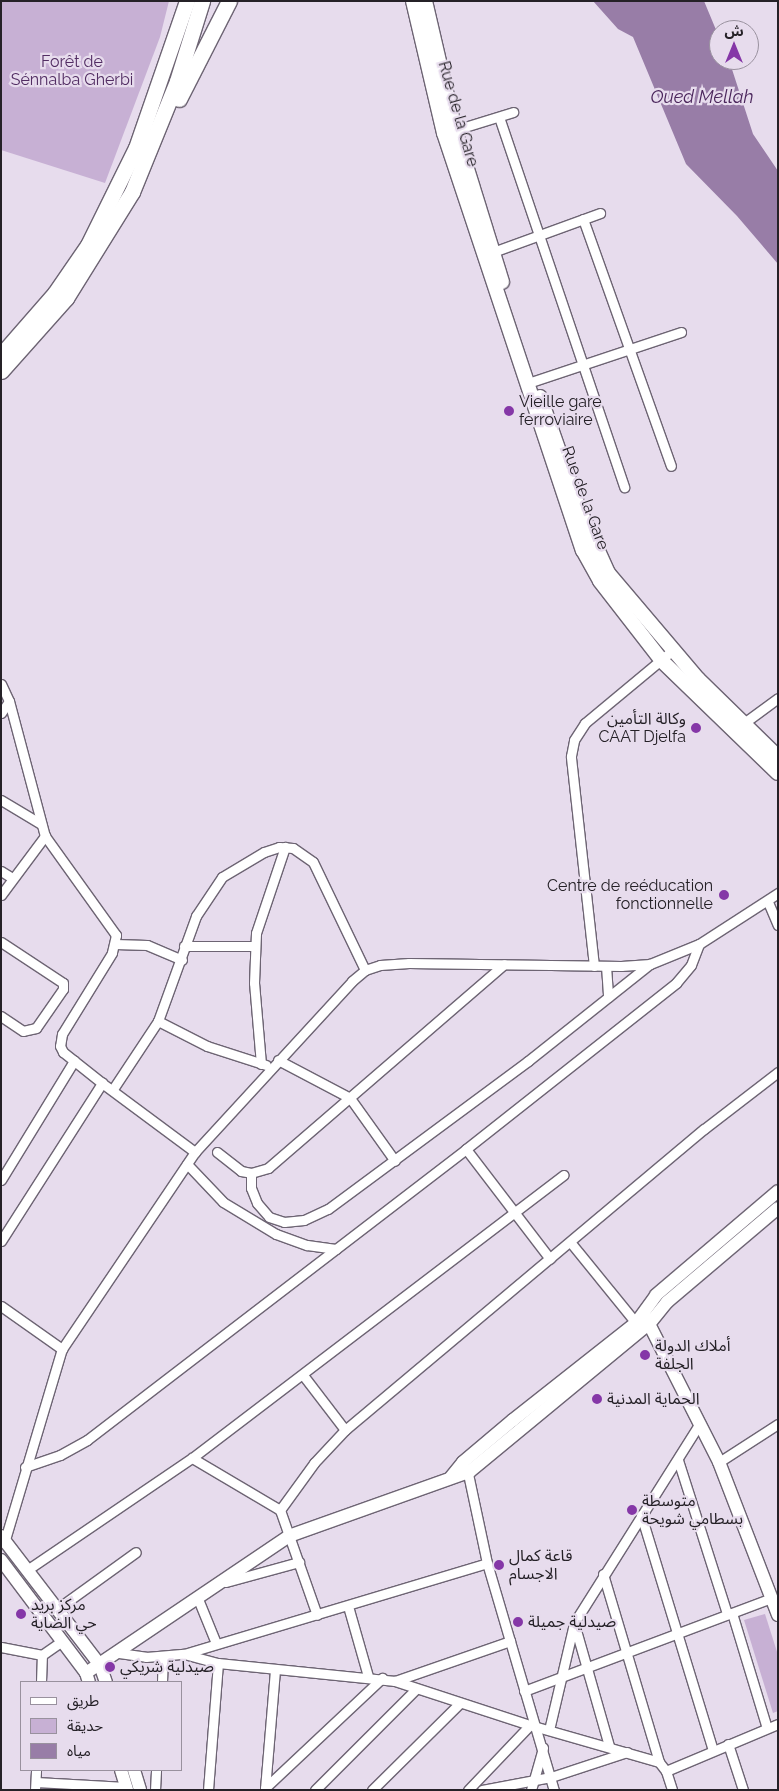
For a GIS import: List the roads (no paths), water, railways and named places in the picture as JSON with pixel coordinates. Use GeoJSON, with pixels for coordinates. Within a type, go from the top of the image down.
{"type":"FeatureCollection","features":[{"type":"Feature","properties":{"kind":"highway"},"geometry":{"type":"LineString","coordinates":[[1,355],[54,293],[96,229],[136,148],[187,1]]}},
{"type":"Feature","properties":{"kind":"highway"},"geometry":{"type":"LineString","coordinates":[[132,192],[177,81],[202,1]]}},
{"type":"Feature","properties":{"kind":"highway"},"geometry":{"type":"LineString","coordinates":[[1,371],[66,298],[132,192],[229,1]]}},
{"type":"Feature","properties":{"kind":"main road","name":"Rue de la Gare"},"geometry":{"type":"LineString","coordinates":[[413,1],[444,133],[570,517],[600,581],[662,661],[778,773]]}},
{"type":"Feature","properties":{"kind":"main road","name":"Rue de la Gare"},"geometry":{"type":"LineString","coordinates":[[425,1],[455,130],[534,382],[594,546],[608,573],[631,603],[673,650],[778,757]]}},
{"type":"Feature","properties":{"kind":"main road"},"geometry":{"type":"LineString","coordinates":[[643,1319],[656,1295],[778,1192]]}},
{"type":"Feature","properties":{"kind":"main road"},"geometry":{"type":"LineString","coordinates":[[1,1560],[5,1574],[62,1641],[87,1678],[100,1665],[289,1536],[419,1492],[451,1477],[466,1467],[778,1208]]}},
{"type":"Feature","properties":{"kind":"main road"},"geometry":{"type":"LineString","coordinates":[[643,1319],[700,1423],[719,1462],[778,1615]]}},
{"type":"Feature","properties":{"kind":"main road"},"geometry":{"type":"LineString","coordinates":[[3,1541],[100,1665],[106,1681]]}},
{"type":"Feature","properties":{"kind":"main road"},"geometry":{"type":"LineString","coordinates":[[5,1574],[24,1566]]}},
{"type":"Feature","properties":{"kind":"main road"},"geometry":{"type":"LineString","coordinates":[[121,1771],[126,1788]]}},
{"type":"Feature","properties":{"kind":"main road"},"geometry":{"type":"LineString","coordinates":[[134,1771],[140,1790]]}},
{"type":"Feature","properties":{"kind":"street"},"geometry":{"type":"LineString","coordinates":[[455,130],[513,112]]}},
{"type":"Feature","properties":{"kind":"street"},"geometry":{"type":"LineString","coordinates":[[498,117],[624,487]]}},
{"type":"Feature","properties":{"kind":"street"},"geometry":{"type":"LineString","coordinates":[[493,252],[600,213]]}},
{"type":"Feature","properties":{"kind":"street"},"geometry":{"type":"LineString","coordinates":[[583,219],[627,349],[671,466]]}},
{"type":"Feature","properties":{"kind":"street"},"geometry":{"type":"LineString","coordinates":[[534,382],[583,363],[681,332]]}},
{"type":"Feature","properties":{"kind":"street"},"geometry":{"type":"LineString","coordinates":[[594,966],[571,756],[574,740],[585,723],[673,650]]}},
{"type":"Feature","properties":{"kind":"street"},"geometry":{"type":"LineString","coordinates":[[1,684],[9,701],[45,836],[114,928],[115,944],[62,1034],[60,1042],[63,1052],[196,1152]]}},
{"type":"Feature","properties":{"kind":"street"},"geometry":{"type":"LineString","coordinates":[[744,723],[778,698]]}},
{"type":"Feature","properties":{"kind":"street"},"geometry":{"type":"LineString","coordinates":[[1,712],[9,701]]}},
{"type":"Feature","properties":{"kind":"street"},"geometry":{"type":"LineString","coordinates":[[1,800],[41,824]]}},
{"type":"Feature","properties":{"kind":"street"},"geometry":{"type":"LineString","coordinates":[[1,895],[45,836]]}},
{"type":"Feature","properties":{"kind":"street"},"geometry":{"type":"LineString","coordinates":[[261,1064],[254,983],[256,933],[285,847]]}},
{"type":"Feature","properties":{"kind":"street"},"geometry":{"type":"LineString","coordinates":[[113,1089],[158,1021],[182,960],[184,946],[196,916],[222,877],[264,852],[285,847],[292,848],[313,862],[365,970]]}},
{"type":"Feature","properties":{"kind":"street"},"geometry":{"type":"LineString","coordinates":[[1,871],[12,878]]}},
{"type":"Feature","properties":{"kind":"street"},"geometry":{"type":"LineString","coordinates":[[251,1173],[251,1188],[257,1203],[269,1217],[284,1222],[304,1220],[328,1208],[395,1160],[650,964],[699,944],[768,902],[778,893]]}},
{"type":"Feature","properties":{"kind":"street"},"geometry":{"type":"LineString","coordinates":[[768,902],[778,925]]}},
{"type":"Feature","properties":{"kind":"street"},"geometry":{"type":"LineString","coordinates":[[1,942],[63,983],[63,989],[36,1028],[23,1031],[1,1016]]}},
{"type":"Feature","properties":{"kind":"street"},"geometry":{"type":"LineString","coordinates":[[115,944],[147,945],[182,960]]}},
{"type":"Feature","properties":{"kind":"street"},"geometry":{"type":"LineString","coordinates":[[25,1467],[60,1455],[87,1440],[466,1149],[676,983],[691,965],[699,944]]}},
{"type":"Feature","properties":{"kind":"street"},"geometry":{"type":"LineString","coordinates":[[184,946],[255,946]]}},
{"type":"Feature","properties":{"kind":"street"},"geometry":{"type":"LineString","coordinates":[[3,1541],[62,1350],[196,1152],[278,1060],[365,970],[380,965],[410,963],[594,966],[650,964]]}},
{"type":"Feature","properties":{"kind":"street"},"geometry":{"type":"LineString","coordinates":[[218,1152],[242,1171],[251,1173],[268,1168],[504,964]]}},
{"type":"Feature","properties":{"kind":"street"},"geometry":{"type":"LineString","coordinates":[[606,966],[608,997]]}},
{"type":"Feature","properties":{"kind":"street"},"geometry":{"type":"LineString","coordinates":[[158,1021],[207,1046],[272,1067]]}},
{"type":"Feature","properties":{"kind":"street"},"geometry":{"type":"LineString","coordinates":[[278,1060],[350,1098],[395,1160]]}},
{"type":"Feature","properties":{"kind":"street"},"geometry":{"type":"LineString","coordinates":[[1,1180],[74,1061]]}},
{"type":"Feature","properties":{"kind":"street"},"geometry":{"type":"LineString","coordinates":[[280,1510],[314,1463],[345,1430],[550,1258],[571,1243],[704,1129],[778,1072]]}},
{"type":"Feature","properties":{"kind":"street"},"geometry":{"type":"LineString","coordinates":[[1,1241],[102,1083]]}},
{"type":"Feature","properties":{"kind":"street"},"geometry":{"type":"LineString","coordinates":[[466,1149],[550,1258]]}},
{"type":"Feature","properties":{"kind":"street"},"geometry":{"type":"LineString","coordinates":[[187,1164],[223,1202],[276,1234],[306,1245],[336,1249]]}},
{"type":"Feature","properties":{"kind":"street"},"geometry":{"type":"LineString","coordinates":[[24,1566],[192,1458],[303,1376],[564,1175]]}},
{"type":"Feature","properties":{"kind":"street"},"geometry":{"type":"LineString","coordinates":[[571,1243],[643,1319]]}},
{"type":"Feature","properties":{"kind":"street"},"geometry":{"type":"LineString","coordinates":[[1,1306],[62,1350]]}},
{"type":"Feature","properties":{"kind":"street"},"geometry":{"type":"LineString","coordinates":[[303,1376],[345,1430]]}},
{"type":"Feature","properties":{"kind":"street"},"geometry":{"type":"LineString","coordinates":[[548,1730],[559,1677],[574,1623],[603,1574],[700,1423]]}},
{"type":"Feature","properties":{"kind":"street"},"geometry":{"type":"LineString","coordinates":[[719,1462],[778,1424]]}},
{"type":"Feature","properties":{"kind":"street"},"geometry":{"type":"LineString","coordinates":[[192,1458],[280,1510],[317,1615]]}},
{"type":"Feature","properties":{"kind":"street"},"geometry":{"type":"LineString","coordinates":[[678,1460],[767,1728]]}},
{"type":"Feature","properties":{"kind":"street"},"geometry":{"type":"LineString","coordinates":[[466,1467],[487,1563],[533,1726],[543,1748],[554,1790]]}},
{"type":"Feature","properties":{"kind":"street"},"geometry":{"type":"LineString","coordinates":[[642,1515],[713,1750]]}},
{"type":"Feature","properties":{"kind":"street"},"geometry":{"type":"LineString","coordinates":[[57,1609],[136,1552]]}},
{"type":"Feature","properties":{"kind":"street"},"geometry":{"type":"LineString","coordinates":[[221,1583],[299,1562]]}},
{"type":"Feature","properties":{"kind":"street"},"geometry":{"type":"LineString","coordinates":[[119,1653],[163,1657],[184,1654],[487,1563]]}},
{"type":"Feature","properties":{"kind":"street"},"geometry":{"type":"LineString","coordinates":[[603,1574],[660,1762],[666,1771],[672,1790]]}},
{"type":"Feature","properties":{"kind":"street"},"geometry":{"type":"LineString","coordinates":[[524,1690],[586,1666],[626,1654],[771,1598]]}},
{"type":"Feature","properties":{"kind":"street"},"geometry":{"type":"LineString","coordinates":[[198,1599],[216,1643]]}},
{"type":"Feature","properties":{"kind":"street"},"geometry":{"type":"LineString","coordinates":[[348,1606],[368,1676]]}},
{"type":"Feature","properties":{"kind":"street"},"geometry":{"type":"LineString","coordinates":[[574,1623],[609,1746]]}},
{"type":"Feature","properties":{"kind":"street"},"geometry":{"type":"LineString","coordinates":[[1,1647],[42,1654],[62,1641]]}},
{"type":"Feature","properties":{"kind":"street"},"geometry":{"type":"LineString","coordinates":[[395,1681],[510,1641]]}},
{"type":"Feature","properties":{"kind":"street"},"geometry":{"type":"LineString","coordinates":[[40,1681],[42,1654]]}},
{"type":"Feature","properties":{"kind":"street"},"geometry":{"type":"LineString","coordinates":[[184,1654],[218,1663],[275,1670],[382,1678],[533,1726],[660,1762]]}},
{"type":"Feature","properties":{"kind":"street"},"geometry":{"type":"LineString","coordinates":[[162,1681],[163,1657]]}},
{"type":"Feature","properties":{"kind":"street"},"geometry":{"type":"LineString","coordinates":[[208,1790],[218,1663]]}},
{"type":"Feature","properties":{"kind":"street"},"geometry":{"type":"LineString","coordinates":[[265,1789],[275,1670]]}},
{"type":"Feature","properties":{"kind":"street"},"geometry":{"type":"LineString","coordinates":[[265,1789],[382,1678]]}},
{"type":"Feature","properties":{"kind":"street"},"geometry":{"type":"LineString","coordinates":[[315,1790],[416,1689]]}},
{"type":"Feature","properties":{"kind":"street"},"geometry":{"type":"LineString","coordinates":[[372,1790],[460,1703]]}},
{"type":"Feature","properties":{"kind":"street"},"geometry":{"type":"LineString","coordinates":[[666,1771],[778,1724]]}},
{"type":"Feature","properties":{"kind":"street"},"geometry":{"type":"LineString","coordinates":[[468,1790],[533,1726]]}},
{"type":"Feature","properties":{"kind":"street"},"geometry":{"type":"LineString","coordinates":[[728,1744],[743,1790]]}},
{"type":"Feature","properties":{"kind":"street"},"geometry":{"type":"LineString","coordinates":[[531,1790],[543,1748]]}},
{"type":"Feature","properties":{"kind":"street"},"geometry":{"type":"LineString","coordinates":[[482,1790],[551,1777],[627,1752]]}},
{"type":"Feature","properties":{"kind":"street"},"geometry":{"type":"LineString","coordinates":[[36,1771],[35,1786],[126,1788]]}},
{"type":"Feature","properties":{"kind":"street"},"geometry":{"type":"LineString","coordinates":[[155,1790],[156,1771]]}},
{"type":"Feature","properties":{"kind":"water","name":"Oued Mellah"},"geometry":{"type":"Polygon","coordinates":[[[593,1],[704,1],[712,20],[709,20],[709,70],[732,70],[753,134],[778,171],[778,264],[737,216],[686,164],[633,37],[618,29],[593,1]]]}},
{"type":"Feature","properties":{"kind":"place","name":"Vieille gare ferroviaire"},"geometry":{"type":"Point","coordinates":[509,411]}},
{"type":"Feature","properties":{"kind":"place","name":"وكالة التأمين CAAT Djelfa"},"geometry":{"type":"Point","coordinates":[696,728]}},
{"type":"Feature","properties":{"kind":"place","name":"Centre de reéducation fonctionnelle"},"geometry":{"type":"Point","coordinates":[724,895]}},
{"type":"Feature","properties":{"kind":"place","name":"أملاك الدولة الجلفة"},"geometry":{"type":"Point","coordinates":[645,1355]}},
{"type":"Feature","properties":{"kind":"place","name":"الحماية المدنية"},"geometry":{"type":"Point","coordinates":[597,1399]}},
{"type":"Feature","properties":{"kind":"place","name":"متوسطة بسطامي شويحة"},"geometry":{"type":"Point","coordinates":[632,1510]}},
{"type":"Feature","properties":{"kind":"place","name":"قاعة كمال الاجسام"},"geometry":{"type":"Point","coordinates":[499,1565]}},
{"type":"Feature","properties":{"kind":"place","name":"مركز بريد حي الضاية"},"geometry":{"type":"Point","coordinates":[21,1614]}},
{"type":"Feature","properties":{"kind":"place","name":"صيدلية جميلة"},"geometry":{"type":"Point","coordinates":[518,1622]}},
{"type":"Feature","properties":{"kind":"place","name":"صيدلية شريكي"},"geometry":{"type":"Point","coordinates":[110,1667]}},
{"type":"Feature","properties":{"kind":"park label","name":"Forêt de Sénnalba Gherbi"},"geometry":{"type":"Point","coordinates":[72,71]}}]}
